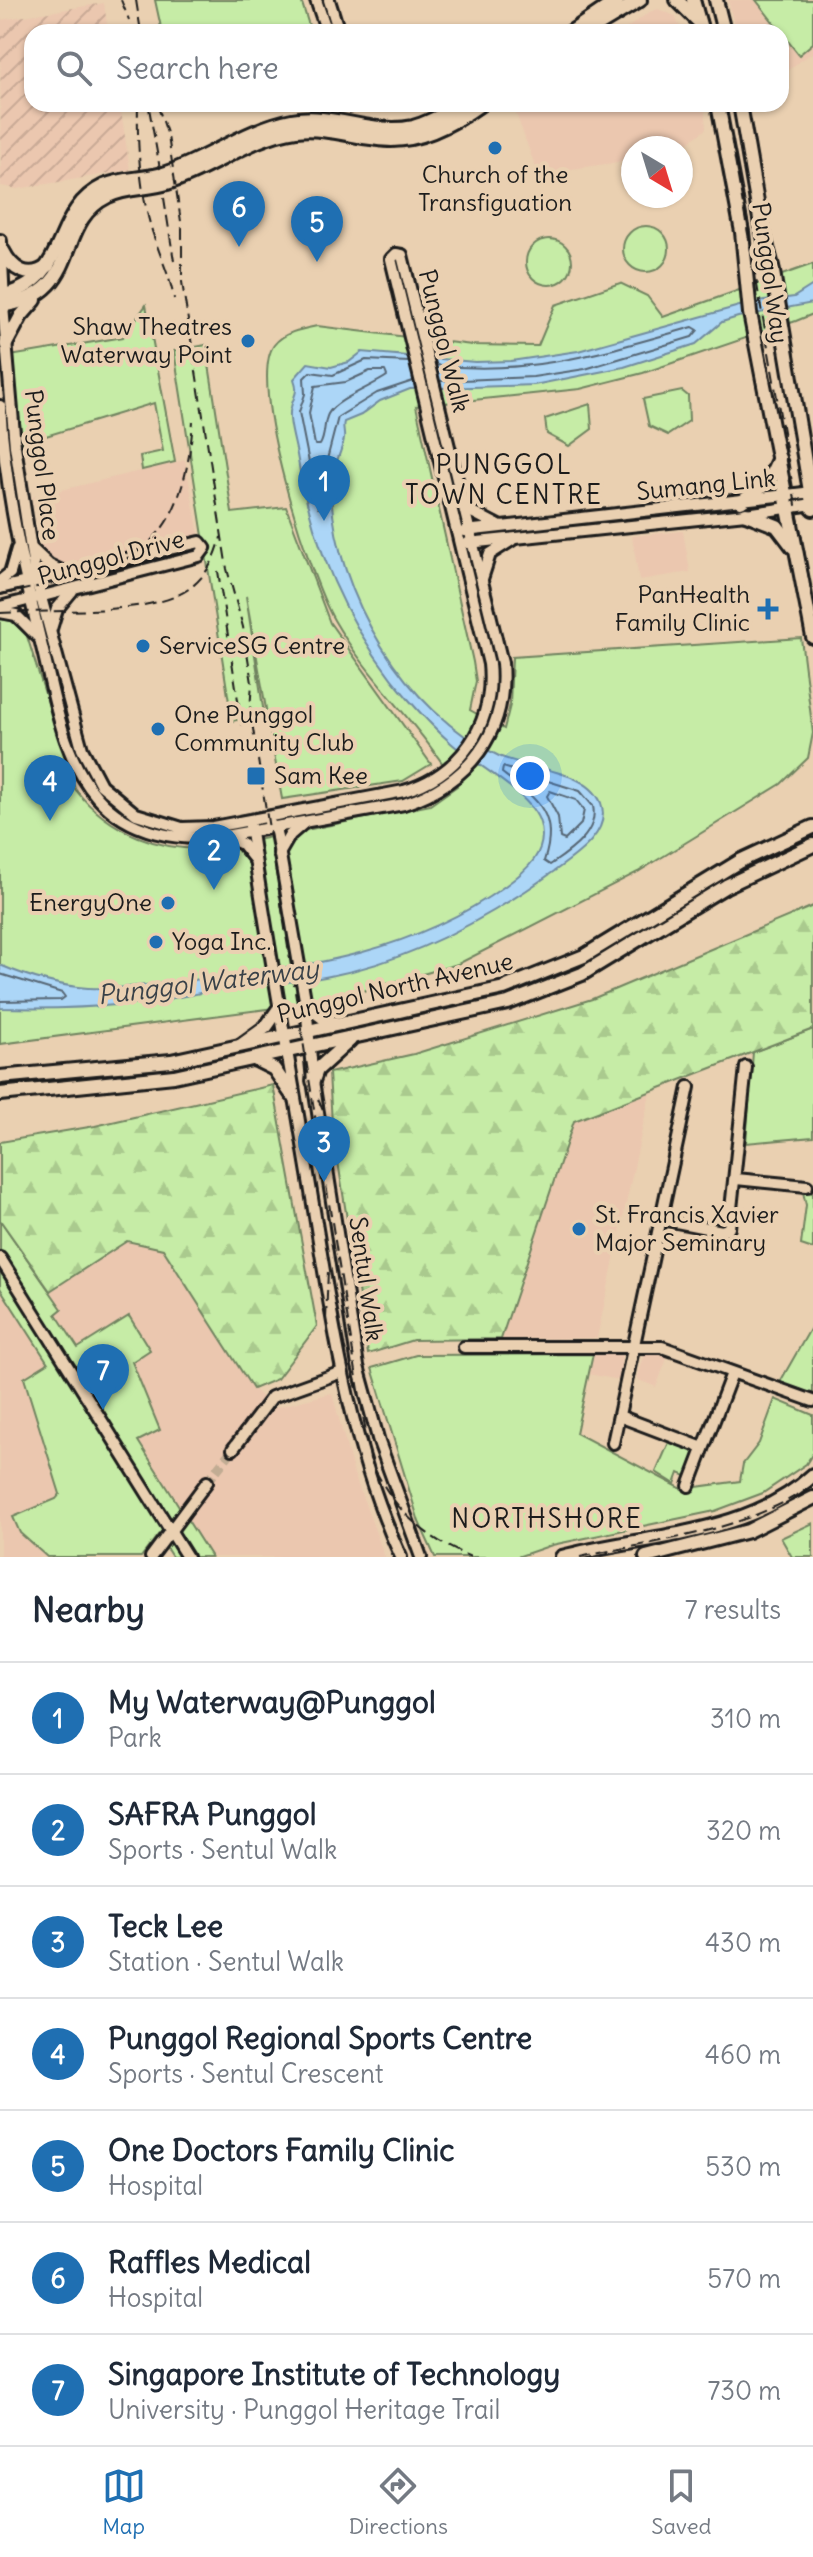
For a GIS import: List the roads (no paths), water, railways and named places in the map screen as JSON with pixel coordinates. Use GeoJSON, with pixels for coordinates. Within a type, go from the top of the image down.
{"type":"FeatureCollection","features":[{"type":"Feature","properties":{"kind":"main road"},"geometry":{"type":"LineString","coordinates":[[583,24],[618,0]]}},
{"type":"Feature","properties":{"kind":"main road"},"geometry":{"type":"LineString","coordinates":[[600,24],[640,0]]}},
{"type":"Feature","properties":{"kind":"main road"},"geometry":{"type":"LineString","coordinates":[[677,0],[697,24]]}},
{"type":"Feature","properties":{"kind":"main road"},"geometry":{"type":"LineString","coordinates":[[693,0],[699,24]]}},
{"type":"Feature","properties":{"kind":"main road"},"geometry":{"type":"LineString","coordinates":[[716,0],[722,24]]}},
{"type":"Feature","properties":{"kind":"main road"},"geometry":{"type":"LineString","coordinates":[[2,301],[38,279],[50,265],[80,204],[104,187],[164,174],[291,120],[330,117],[376,127],[413,127],[446,112]]}},
{"type":"Feature","properties":{"kind":"main road"},"geometry":{"type":"LineString","coordinates":[[6,344],[21,316],[59,273],[78,227],[91,209],[108,196],[166,184],[292,130],[317,128],[390,140],[416,137],[468,112]]}},
{"type":"Feature","properties":{"kind":"main road","name":"Punggol Way"},"geometry":{"type":"LineString","coordinates":[[720,112],[734,179],[746,279],[760,358],[813,637]]}},
{"type":"Feature","properties":{"kind":"main road","name":"Punggol Way"},"geometry":{"type":"LineString","coordinates":[[741,112],[761,225],[772,266],[812,500]]}},
{"type":"Feature","properties":{"kind":"main road"},"geometry":{"type":"LineString","coordinates":[[1,246],[12,267],[25,273],[42,271],[50,265]]}},
{"type":"Feature","properties":{"kind":"main road","name":"Punggol Place"},"geometry":{"type":"LineString","coordinates":[[1,246],[2,301]]}},
{"type":"Feature","properties":{"kind":"main road"},"geometry":{"type":"LineString","coordinates":[[2,301],[44,292]]}},
{"type":"Feature","properties":{"kind":"main road"},"geometry":{"type":"LineString","coordinates":[[805,453],[813,466]]}},
{"type":"Feature","properties":{"kind":"main road"},"geometry":{"type":"LineString","coordinates":[[780,455],[767,483],[744,508],[777,526],[797,553]]}},
{"type":"Feature","properties":{"kind":"main road","name":"Punggol North Avenue"},"geometry":{"type":"LineString","coordinates":[[0,1077],[157,1062],[235,1049],[504,988],[557,969],[619,937],[740,861],[811,827]]}},
{"type":"Feature","properties":{"kind":"main road","name":"Punggol North Avenue"},"geometry":{"type":"LineString","coordinates":[[0,1094],[174,1076],[353,1038],[539,992],[582,974],[726,886],[813,845]]}},
{"type":"Feature","properties":{"kind":"main road"},"geometry":{"type":"LineString","coordinates":[[306,1005],[329,1022],[345,1024]]}},
{"type":"Feature","properties":{"kind":"main road"},"geometry":{"type":"LineString","coordinates":[[235,1049],[266,1027],[278,1010]]}},
{"type":"Feature","properties":{"kind":"main road"},"geometry":{"type":"LineString","coordinates":[[313,1081],[317,1070],[353,1038]]}},
{"type":"Feature","properties":{"kind":"main road"},"geometry":{"type":"LineString","coordinates":[[252,1059],[274,1069],[292,1095]]}},
{"type":"Feature","properties":{"kind":"main road"},"geometry":{"type":"LineString","coordinates":[[562,1557],[735,1518],[771,1504],[813,1475]]}},
{"type":"Feature","properties":{"kind":"main road"},"geometry":{"type":"LineString","coordinates":[[647,1557],[675,1554],[727,1538],[781,1517],[813,1498]]}},
{"type":"Feature","properties":{"kind":"main road"},"geometry":{"type":"LineString","coordinates":[[692,1557],[727,1538]]}},
{"type":"Feature","properties":{"kind":"street"},"geometry":{"type":"LineString","coordinates":[[316,0],[324,24]]}},
{"type":"Feature","properties":{"kind":"street"},"geometry":{"type":"LineString","coordinates":[[329,0],[336,24]]}},
{"type":"Feature","properties":{"kind":"street","name":"Punggol Walk"},"geometry":{"type":"LineString","coordinates":[[396,257],[417,312],[463,499],[464,531],[435,439],[405,316],[396,257]]}},
{"type":"Feature","properties":{"kind":"street","name":"Punggol Place"},"geometry":{"type":"LineString","coordinates":[[2,301],[15,446],[31,547],[32,583]]}},
{"type":"Feature","properties":{"kind":"street","name":"Punggol Place"},"geometry":{"type":"LineString","coordinates":[[0,406],[3,449],[18,545],[36,599]]}},
{"type":"Feature","properties":{"kind":"street"},"geometry":{"type":"LineString","coordinates":[[463,499],[472,512],[501,527]]}},
{"type":"Feature","properties":{"kind":"street","name":"Sumang Link"},"geometry":{"type":"LineString","coordinates":[[467,543],[812,500]]}},
{"type":"Feature","properties":{"kind":"street","name":"Sumang Link"},"geometry":{"type":"LineString","coordinates":[[464,531],[744,508]]}},
{"type":"Feature","properties":{"kind":"street"},"geometry":{"type":"LineString","coordinates":[[36,599],[51,632],[82,749],[91,769],[112,796],[136,814],[182,828],[253,822],[404,791],[438,777],[471,744],[485,716],[491,679],[464,531]]}},
{"type":"Feature","properties":{"kind":"street"},"geometry":{"type":"LineString","coordinates":[[482,582],[490,554],[517,537]]}},
{"type":"Feature","properties":{"kind":"street","name":"Punggol Drive"},"geometry":{"type":"LineString","coordinates":[[0,588],[70,575],[200,542],[205,548],[199,556],[0,609]]}},
{"type":"Feature","properties":{"kind":"street"},"geometry":{"type":"LineString","coordinates":[[36,599],[40,640],[70,753],[98,799],[111,811],[160,835],[201,839],[225,836],[253,822],[274,826],[404,804],[429,796],[455,779],[482,750],[497,721],[503,681],[497,640],[482,582],[467,543]]}},
{"type":"Feature","properties":{"kind":"street"},"geometry":{"type":"LineString","coordinates":[[0,581],[10,573],[18,545]]}},
{"type":"Feature","properties":{"kind":"street"},"geometry":{"type":"LineString","coordinates":[[31,547],[49,565],[70,575]]}},
{"type":"Feature","properties":{"kind":"street"},"geometry":{"type":"LineString","coordinates":[[51,632],[57,609],[73,590]]}},
{"type":"Feature","properties":{"kind":"street"},"geometry":{"type":"LineString","coordinates":[[0,609],[22,618],[40,640]]}},
{"type":"Feature","properties":{"kind":"street"},"geometry":{"type":"LineString","coordinates":[[279,854],[290,835],[307,821]]}},
{"type":"Feature","properties":{"kind":"street"},"geometry":{"type":"LineString","coordinates":[[253,822],[274,826]]}},
{"type":"Feature","properties":{"kind":"street","name":"Sentul Walk"},"geometry":{"type":"LineString","coordinates":[[253,822],[255,859],[282,1038],[342,1372],[360,1452],[401,1557]]}},
{"type":"Feature","properties":{"kind":"street","name":"Sentul Walk"},"geometry":{"type":"LineString","coordinates":[[274,826],[306,1005],[313,1081],[366,1403],[421,1557]]}},
{"type":"Feature","properties":{"kind":"street"},"geometry":{"type":"LineString","coordinates":[[225,836],[242,844],[255,859]]}},
{"type":"Feature","properties":{"kind":"street"},"geometry":{"type":"LineString","coordinates":[[661,1219],[726,1229],[736,1179],[746,1067]]}},
{"type":"Feature","properties":{"kind":"street"},"geometry":{"type":"LineString","coordinates":[[613,1443],[689,1087]]}},
{"type":"Feature","properties":{"kind":"street"},"geometry":{"type":"LineString","coordinates":[[736,1179],[807,1186]]}},
{"type":"Feature","properties":{"kind":"street"},"geometry":{"type":"LineString","coordinates":[[0,1258],[187,1557]]}},
{"type":"Feature","properties":{"kind":"street"},"geometry":{"type":"LineString","coordinates":[[464,1347],[581,1344],[662,1347],[813,1401]]}},
{"type":"Feature","properties":{"kind":"street"},"geometry":{"type":"LineString","coordinates":[[233,1449],[272,1397],[342,1372]]}},
{"type":"Feature","properties":{"kind":"street"},"geometry":{"type":"LineString","coordinates":[[689,1486],[732,1373]]}},
{"type":"Feature","properties":{"kind":"street"},"geometry":{"type":"LineString","coordinates":[[798,1398],[813,1408]]}},
{"type":"Feature","properties":{"kind":"street"},"geometry":{"type":"LineString","coordinates":[[619,1416],[703,1448]]}},
{"type":"Feature","properties":{"kind":"street"},"geometry":{"type":"LineString","coordinates":[[151,1557],[207,1482]]}},
{"type":"Feature","properties":{"kind":"street"},"geometry":{"type":"LineString","coordinates":[[670,1534],[675,1554]]}},
{"type":"Feature","properties":{"kind":"water","name":"Punggol Waterway"},"geometry":{"type":"Polygon","coordinates":[[[813,285],[813,303],[722,322],[696,344],[624,367],[534,385],[410,389],[380,401],[361,415],[344,422],[344,439],[331,484],[336,530],[346,570],[361,609],[381,646],[434,711],[465,736],[499,756],[570,777],[594,792],[603,814],[601,824],[589,843],[528,890],[475,922],[419,949],[360,969],[315,979],[225,988],[132,1003],[0,1008],[0,965],[66,985],[117,988],[242,975],[360,953],[435,926],[471,908],[521,874],[538,852],[542,833],[535,812],[514,790],[451,743],[414,706],[368,645],[336,585],[312,521],[291,424],[290,412],[296,390],[294,379],[308,363],[331,367],[349,362],[362,352],[475,362],[511,361],[578,351],[750,303],[794,297],[813,285]]]}},
{"type":"Feature","properties":{"kind":"tunnel"},"geometry":{"type":"LineString","coordinates":[[207,1482],[233,1449]]}},
{"type":"Feature","properties":{"kind":"railway"},"geometry":{"type":"LineString","coordinates":[[121,0],[129,20]]}},
{"type":"Feature","properties":{"kind":"railway"},"geometry":{"type":"LineString","coordinates":[[136,0],[140,24]]}},
{"type":"Feature","properties":{"kind":"railway"},"geometry":{"type":"LineString","coordinates":[[701,0],[708,24]]}},
{"type":"Feature","properties":{"kind":"railway"},"geometry":{"type":"LineString","coordinates":[[138,112],[145,203],[174,299]]}},
{"type":"Feature","properties":{"kind":"railway"},"geometry":{"type":"LineString","coordinates":[[150,112],[160,169]]}},
{"type":"Feature","properties":{"kind":"railway"},"geometry":{"type":"LineString","coordinates":[[160,112],[168,136],[182,228],[182,282],[227,569],[243,627],[252,683],[250,710],[370,1459],[388,1492],[410,1519],[438,1540],[471,1557]]}},
{"type":"Feature","properties":{"kind":"railway"},"geometry":{"type":"LineString","coordinates":[[726,112],[813,601]]}},
{"type":"Feature","properties":{"kind":"railway"},"geometry":{"type":"LineString","coordinates":[[164,198],[174,261]]}},
{"type":"Feature","properties":{"kind":"railway"},"geometry":{"type":"LineString","coordinates":[[0,595],[112,566],[138,551],[160,531],[176,504],[187,468],[193,421]]}},
{"type":"Feature","properties":{"kind":"railway"},"geometry":{"type":"LineString","coordinates":[[0,613],[92,610],[161,601],[178,595],[201,578],[215,555],[221,537]]}},
{"type":"Feature","properties":{"kind":"railway"},"geometry":{"type":"LineString","coordinates":[[218,571],[242,726]]}},
{"type":"Feature","properties":{"kind":"railway"},"geometry":{"type":"LineString","coordinates":[[318,1099],[330,1127]]}},
{"type":"Feature","properties":{"kind":"railway"},"geometry":{"type":"LineString","coordinates":[[326,1320],[328,1270]]}},
{"type":"Feature","properties":{"kind":"railway"},"geometry":{"type":"LineString","coordinates":[[580,1557],[730,1524],[759,1514],[813,1485]]}},
{"type":"Feature","properties":{"kind":"place","name":"Church of the Transfiguation"},"geometry":{"type":"Point","coordinates":[495,148]}},
{"type":"Feature","properties":{"kind":"place","name":"Raffles Medical"},"geometry":{"type":"Point","coordinates":[239,247]}},
{"type":"Feature","properties":{"kind":"place","name":"One Doctors Family Clinic"},"geometry":{"type":"Point","coordinates":[317,262]}},
{"type":"Feature","properties":{"kind":"place","name":"Shaw Theatres Waterway Point"},"geometry":{"type":"Point","coordinates":[248,341]}},
{"type":"Feature","properties":{"kind":"place","name":"My Waterway@Punggol"},"geometry":{"type":"Point","coordinates":[324,521]}},
{"type":"Feature","properties":{"kind":"place","name":"PanHealth Family Clinic"},"geometry":{"type":"Point","coordinates":[768,609]}},
{"type":"Feature","properties":{"kind":"place","name":"ServiceSG Centre"},"geometry":{"type":"Point","coordinates":[143,646]}},
{"type":"Feature","properties":{"kind":"place","name":"One Punggol Community Club"},"geometry":{"type":"Point","coordinates":[158,729]}},
{"type":"Feature","properties":{"kind":"place","name":"Sam Kee"},"geometry":{"type":"Point","coordinates":[256,776]}},
{"type":"Feature","properties":{"kind":"place","name":"Punggol Regional Sports Centre"},"geometry":{"type":"Point","coordinates":[50,821]}},
{"type":"Feature","properties":{"kind":"place","name":"SAFRA Punggol"},"geometry":{"type":"Point","coordinates":[214,890]}},
{"type":"Feature","properties":{"kind":"place","name":"EnergyOne"},"geometry":{"type":"Point","coordinates":[168,903]}},
{"type":"Feature","properties":{"kind":"place","name":"Yoga Inc."},"geometry":{"type":"Point","coordinates":[156,942]}},
{"type":"Feature","properties":{"kind":"place","name":"Teck Lee"},"geometry":{"type":"Point","coordinates":[324,1182]}},
{"type":"Feature","properties":{"kind":"place","name":"St. Francis Xavier Major Seminary"},"geometry":{"type":"Point","coordinates":[579,1229]}},
{"type":"Feature","properties":{"kind":"place","name":"Singapore Institute of Technology"},"geometry":{"type":"Point","coordinates":[103,1410]}},
{"type":"Feature","properties":{"kind":"district","name":"PUNGGOL TOWN CENTRE"},"geometry":{"type":"Point","coordinates":[504,480]}},
{"type":"Feature","properties":{"kind":"district","name":"NORTHSHORE"},"geometry":{"type":"Point","coordinates":[547,1519]}}]}
